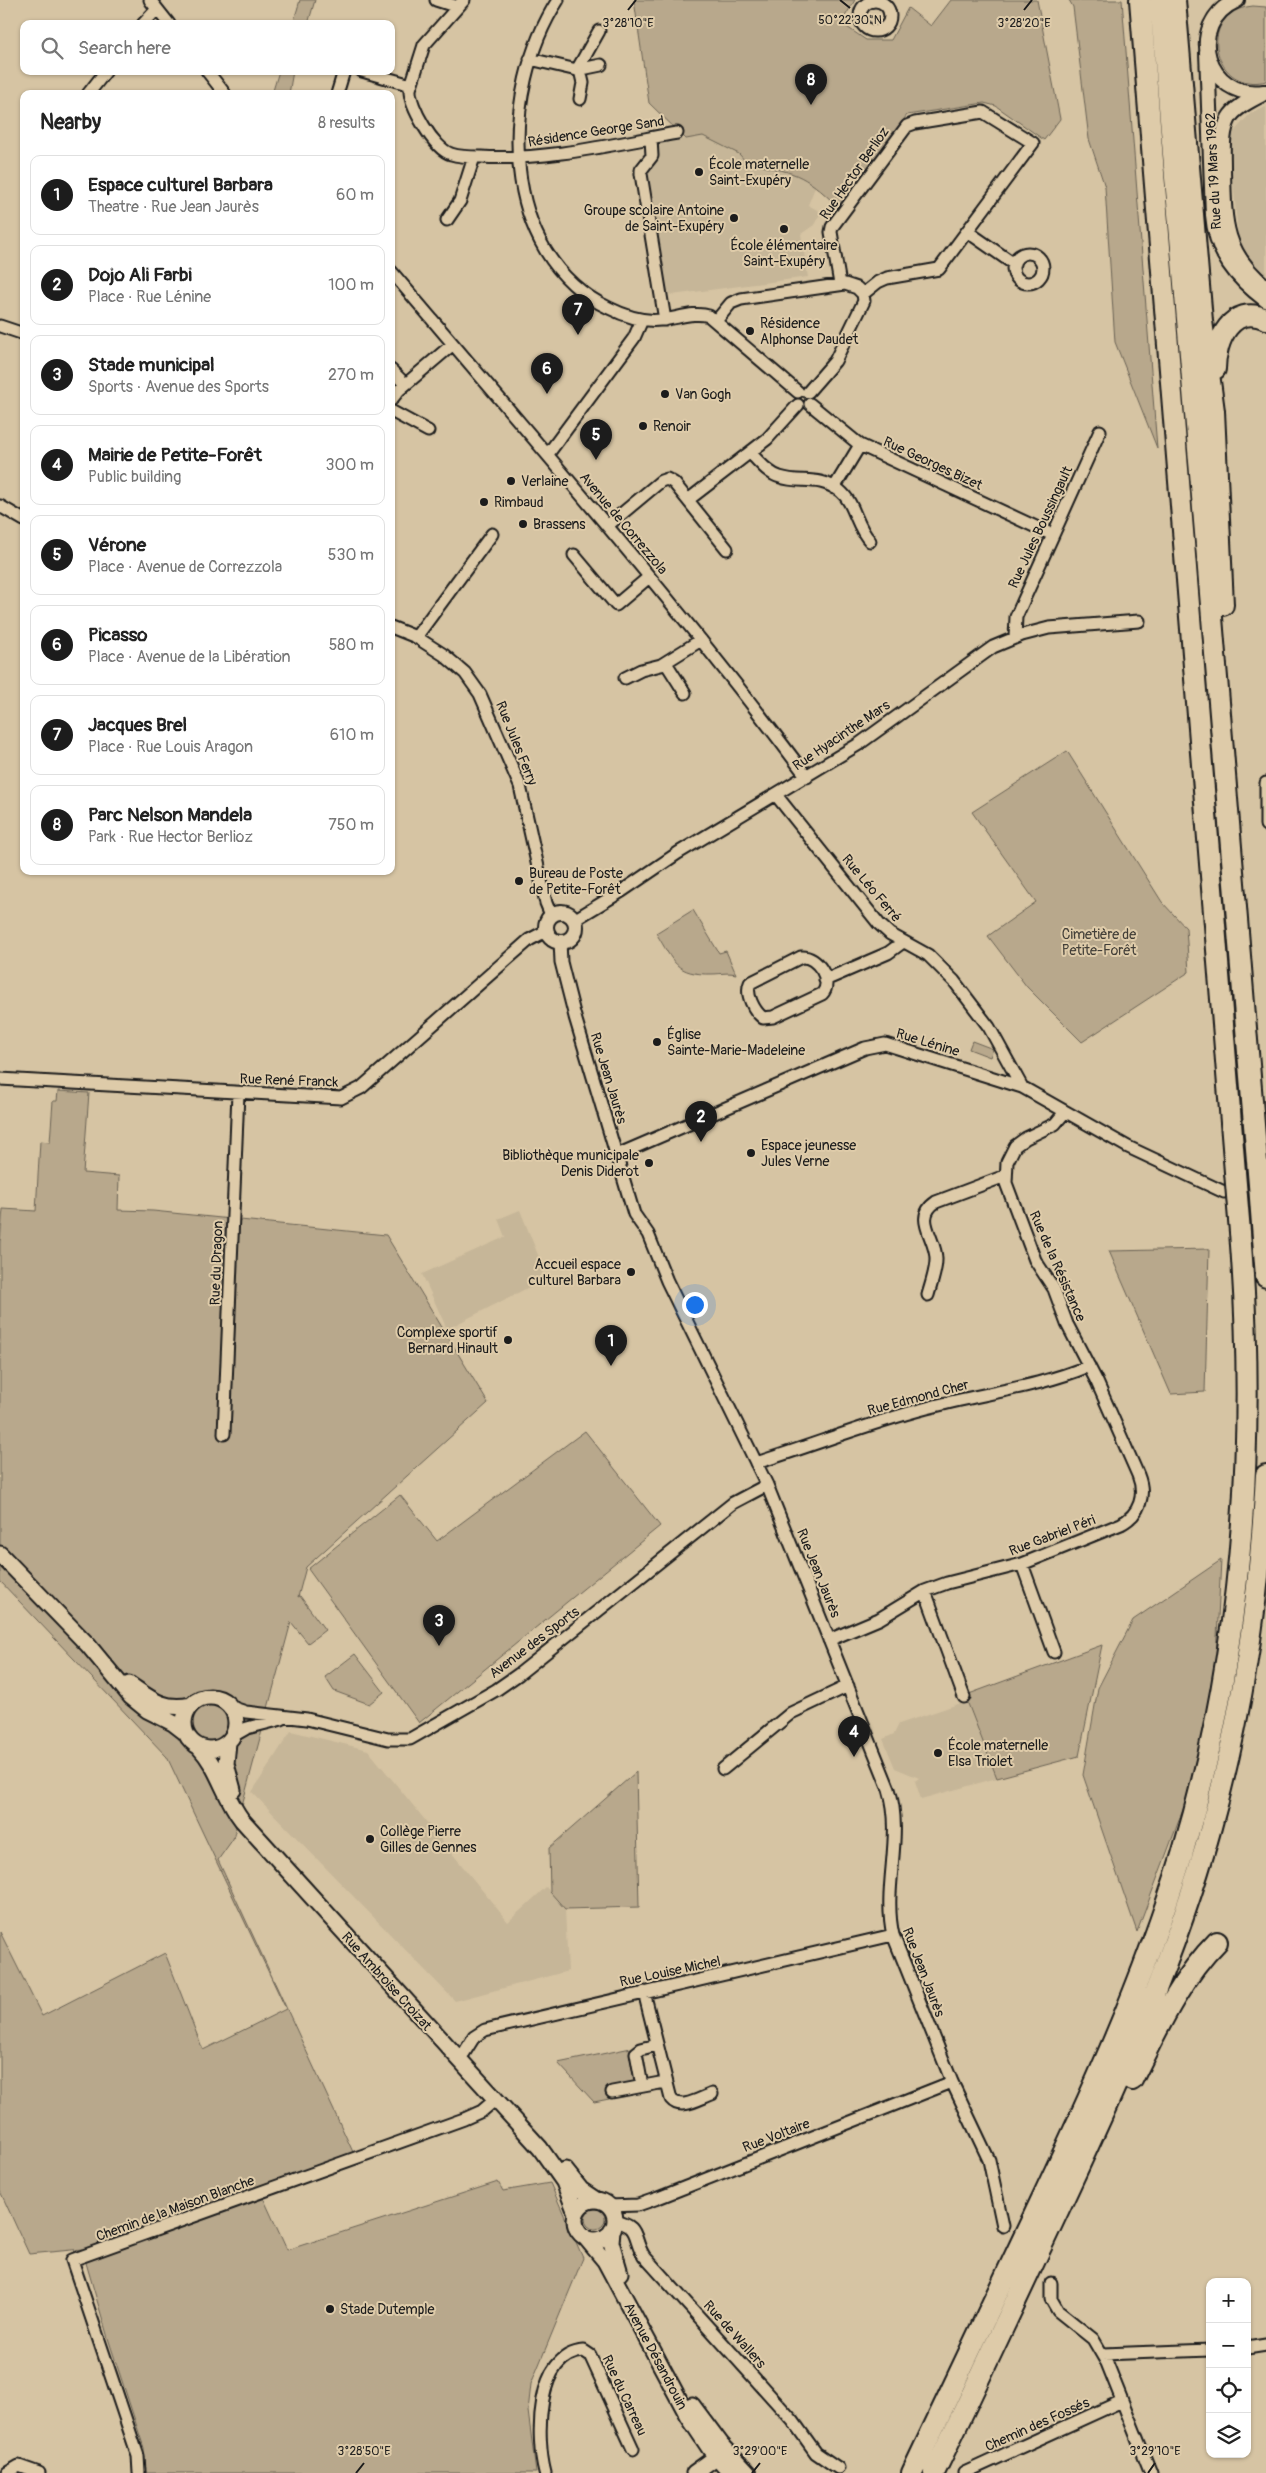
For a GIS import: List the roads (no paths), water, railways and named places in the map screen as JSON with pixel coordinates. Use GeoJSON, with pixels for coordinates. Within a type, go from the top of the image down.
{"type":"FeatureCollection","features":[{"type":"Feature","properties":{"kind":"highway"},"geometry":{"type":"LineString","coordinates":[[912,2473],[1055,2172],[1113,2042],[1155,1936],[1195,1808],[1222,1683],[1242,1536],[1247,1399],[1240,1232],[1140,0]]}},
{"type":"Feature","properties":{"kind":"highway"},"geometry":{"type":"LineString","coordinates":[[1160,0],[1205,553],[1220,687],[1266,1277]]}},
{"type":"Feature","properties":{"kind":"highway"},"geometry":{"type":"LineString","coordinates":[[1175,0],[1202,322],[1214,411]]}},
{"type":"Feature","properties":{"kind":"highway"},"geometry":{"type":"LineString","coordinates":[[1220,687],[1223,627],[1214,411],[1215,358],[1223,332],[1231,323],[1240,317],[1252,315],[1266,319]]}},
{"type":"Feature","properties":{"kind":"highway"},"geometry":{"type":"LineString","coordinates":[[934,2473],[1122,2073],[1156,1990],[1188,1903],[1211,1828],[1231,1746],[1247,1662],[1260,1563],[1266,1475]]}},
{"type":"Feature","properties":{"kind":"highway"},"geometry":{"type":"LineString","coordinates":[[1069,2188],[1107,2129],[1182,1986],[1202,1957],[1217,1942]]}},
{"type":"Feature","properties":{"kind":"main road"},"geometry":{"type":"LineString","coordinates":[[0,1554],[112,1672],[138,1704],[176,1725],[186,1733]]}},
{"type":"Feature","properties":{"kind":"main road"},"geometry":{"type":"LineString","coordinates":[[112,1672],[160,1704],[171,1708],[190,1706]]}},
{"type":"Feature","properties":{"kind":"main road"},"geometry":{"type":"LineString","coordinates":[[211,1697],[220,1699],[231,1707],[236,1721],[230,1739],[215,1749],[200,1747],[189,1739],[184,1720],[190,1706],[198,1700],[211,1697]]}},
{"type":"Feature","properties":{"kind":"main road","name":"Rue Ambroise Croizat"},"geometry":{"type":"LineString","coordinates":[[230,1739],[225,1760],[229,1780],[247,1813],[537,2133],[577,2186],[602,2203]]}},
{"type":"Feature","properties":{"kind":"main road","name":"Rue Ambroise Croizat"},"geometry":{"type":"LineString","coordinates":[[200,1747],[211,1760],[230,1804],[242,1820],[536,2143],[567,2188],[576,2213]]}},
{"type":"Feature","properties":{"kind":"main road"},"geometry":{"type":"LineString","coordinates":[[584,2203],[602,2203],[613,2225],[598,2239],[585,2237],[576,2227],[576,2213],[584,2203]]}},
{"type":"Feature","properties":{"kind":"main road","name":"Avenue Désandrouin"},"geometry":{"type":"LineString","coordinates":[[613,2225],[611,2242],[618,2268],[666,2360],[721,2453]]}},
{"type":"Feature","properties":{"kind":"main road","name":"Avenue Désandrouin"},"geometry":{"type":"LineString","coordinates":[[585,2237],[605,2261],[688,2416],[739,2470]]}},
{"type":"Feature","properties":{"kind":"main road"},"geometry":{"type":"LineString","coordinates":[[694,2473],[721,2453]]}},
{"type":"Feature","properties":{"kind":"street"},"geometry":{"type":"LineString","coordinates":[[436,0],[461,3]]}},
{"type":"Feature","properties":{"kind":"street"},"geometry":{"type":"LineString","coordinates":[[558,0],[546,20],[530,59],[521,96],[518,140],[529,212],[539,239],[554,265],[569,281],[608,308],[642,320],[665,320],[700,314],[716,321],[737,300],[840,284],[851,285],[863,294],[864,301],[837,358],[803,399],[770,436],[688,500]]}},
{"type":"Feature","properties":{"kind":"street","name":"Rue du 19 Mars 1962"},"geometry":{"type":"LineString","coordinates":[[1229,2],[1210,26],[1207,39],[1216,236],[1232,270],[1266,300]]}},
{"type":"Feature","properties":{"kind":"street"},"geometry":{"type":"LineString","coordinates":[[376,75],[411,85],[424,45],[461,3]]}},
{"type":"Feature","properties":{"kind":"street"},"geometry":{"type":"LineString","coordinates":[[145,20],[154,4],[166,20]]}},
{"type":"Feature","properties":{"kind":"street"},"geometry":{"type":"LineString","coordinates":[[580,99],[583,83],[579,70],[599,31]]}},
{"type":"Feature","properties":{"kind":"street"},"geometry":{"type":"LineString","coordinates":[[1207,52],[1213,69],[1229,85],[1246,92],[1266,91]]}},
{"type":"Feature","properties":{"kind":"street"},"geometry":{"type":"LineString","coordinates":[[530,59],[579,70],[601,65]]}},
{"type":"Feature","properties":{"kind":"street"},"geometry":{"type":"LineString","coordinates":[[91,90],[103,75]]}},
{"type":"Feature","properties":{"kind":"street"},"geometry":{"type":"LineString","coordinates":[[210,75],[222,90]]}},
{"type":"Feature","properties":{"kind":"street"},"geometry":{"type":"LineString","coordinates":[[338,90],[343,75]]}},
{"type":"Feature","properties":{"kind":"street","name":"Résidence George Sand"},"geometry":{"type":"LineString","coordinates":[[411,85],[410,95],[421,122],[444,150],[452,155],[520,158],[676,133]]}},
{"type":"Feature","properties":{"kind":"street","name":"Rue du 19 Mars 1962"},"geometry":{"type":"LineString","coordinates":[[1266,91],[1232,114],[1226,128],[1223,144],[1224,214],[1227,236],[1243,266],[1266,287]]}},
{"type":"Feature","properties":{"kind":"street","name":"Rue Hector Berlioz"},"geometry":{"type":"LineString","coordinates":[[840,284],[831,232],[832,227],[907,126],[915,123],[983,112],[1033,143],[968,232]]}},
{"type":"Feature","properties":{"kind":"street"},"geometry":{"type":"LineString","coordinates":[[651,138],[652,156],[641,170],[641,174],[665,320]]}},
{"type":"Feature","properties":{"kind":"street"},"geometry":{"type":"LineString","coordinates":[[447,220],[460,200],[474,157]]}},
{"type":"Feature","properties":{"kind":"street"},"geometry":{"type":"LineString","coordinates":[[863,294],[878,282],[888,278],[937,271],[968,232],[1014,264]]}},
{"type":"Feature","properties":{"kind":"street","name":"Avenue de Correzzola"},"geometry":{"type":"LineString","coordinates":[[395,276],[548,454],[702,640],[746,694],[807,777]]}},
{"type":"Feature","properties":{"kind":"street"},"geometry":{"type":"LineString","coordinates":[[548,454],[634,338],[642,320]]}},
{"type":"Feature","properties":{"kind":"street","name":"Rue Georges Bizet"},"geometry":{"type":"LineString","coordinates":[[716,321],[803,399],[860,445],[1052,535]]}},
{"type":"Feature","properties":{"kind":"street"},"geometry":{"type":"LineString","coordinates":[[0,326],[20,333]]}},
{"type":"Feature","properties":{"kind":"street"},"geometry":{"type":"LineString","coordinates":[[395,395],[405,384],[453,344]]}},
{"type":"Feature","properties":{"kind":"street"},"geometry":{"type":"LineString","coordinates":[[395,374],[405,384]]}},
{"type":"Feature","properties":{"kind":"street"},"geometry":{"type":"LineString","coordinates":[[395,413],[428,431]]}},
{"type":"Feature","properties":{"kind":"street","name":"Rue Jules Boussingault"},"geometry":{"type":"LineString","coordinates":[[1015,637],[1016,617],[1100,431]]}},
{"type":"Feature","properties":{"kind":"street"},"geometry":{"type":"LineString","coordinates":[[834,488],[860,445]]}},
{"type":"Feature","properties":{"kind":"street"},"geometry":{"type":"LineString","coordinates":[[750,453],[778,477],[810,479],[834,488],[847,499],[860,530],[870,541]]}},
{"type":"Feature","properties":{"kind":"street"},"geometry":{"type":"LineString","coordinates":[[607,526],[663,480],[672,481],[727,549]]}},
{"type":"Feature","properties":{"kind":"street"},"geometry":{"type":"LineString","coordinates":[[0,506],[20,518]]}},
{"type":"Feature","properties":{"kind":"street"},"geometry":{"type":"LineString","coordinates":[[416,637],[492,534]]}},
{"type":"Feature","properties":{"kind":"street"},"geometry":{"type":"LineString","coordinates":[[574,555],[616,605],[649,577]]}},
{"type":"Feature","properties":{"kind":"street","name":"Rue Hyacinthe Mars"},"geometry":{"type":"LineString","coordinates":[[574,920],[622,891],[678,853],[859,744],[979,656],[1015,637],[1056,627],[1139,621]]}},
{"type":"Feature","properties":{"kind":"street","name":"Rue Jules Ferry"},"geometry":{"type":"LineString","coordinates":[[395,629],[416,637],[444,655],[465,673],[485,702],[520,786],[546,903],[551,915]]}},
{"type":"Feature","properties":{"kind":"street"},"geometry":{"type":"LineString","coordinates":[[625,678],[641,670],[666,663],[702,640]]}},
{"type":"Feature","properties":{"kind":"street"},"geometry":{"type":"LineString","coordinates":[[666,663],[685,693]]}},
{"type":"Feature","properties":{"kind":"street"},"geometry":{"type":"LineString","coordinates":[[1266,782],[1266,826]]}},
{"type":"Feature","properties":{"kind":"street","name":"Rue Léo Ferré"},"geometry":{"type":"LineString","coordinates":[[776,795],[879,924],[890,934],[933,960],[966,994],[994,1035],[1022,1087]]}},
{"type":"Feature","properties":{"kind":"street"},"geometry":{"type":"LineString","coordinates":[[564,912],[574,920],[575,928],[573,935],[567,940],[560,941],[552,938],[546,931],[546,922],[551,915],[564,912]]}},
{"type":"Feature","properties":{"kind":"street","name":"Rue René Franck"},"geometry":{"type":"LineString","coordinates":[[0,1079],[334,1099],[351,1095],[529,940],[546,931]]}},
{"type":"Feature","properties":{"kind":"street","name":"Rue Jean Jaurès"},"geometry":{"type":"LineString","coordinates":[[560,941],[564,976],[634,1214],[648,1234],[667,1281],[756,1462],[874,1746],[893,1803],[894,1847],[890,1918],[893,1935],[952,2082],[991,2166],[1003,2226]]}},
{"type":"Feature","properties":{"kind":"street"},"geometry":{"type":"LineString","coordinates":[[825,980],[888,953],[903,942]]}},
{"type":"Feature","properties":{"kind":"street"},"geometry":{"type":"LineString","coordinates":[[804,957],[816,962],[825,980],[827,986],[822,994],[770,1018],[763,1018],[757,1013],[748,993],[748,987],[753,980],[804,957]]}},
{"type":"Feature","properties":{"kind":"street","name":"Rue Lénine"},"geometry":{"type":"LineString","coordinates":[[617,1155],[875,1045],[890,1045],[1022,1087],[1128,1147],[1224,1192]]}},
{"type":"Feature","properties":{"kind":"street","name":"Rue du Dragon"},"geometry":{"type":"LineString","coordinates":[[224,1434],[238,1093]]}},
{"type":"Feature","properties":{"kind":"street"},"geometry":{"type":"LineString","coordinates":[[928,1295],[936,1259],[925,1224],[925,1216],[928,1209],[936,1202],[1005,1176],[1008,1158],[1015,1146],[1026,1138],[1055,1124],[1065,1112]]}},
{"type":"Feature","properties":{"kind":"street","name":"Rue de la Résistance"},"geometry":{"type":"LineString","coordinates":[[1005,1176],[1035,1260],[1054,1289],[1067,1324],[1089,1366]]}},
{"type":"Feature","properties":{"kind":"street","name":"Rue Edmond Cher"},"geometry":{"type":"LineString","coordinates":[[756,1462],[917,1411],[956,1400],[1036,1385],[1089,1366]]}},
{"type":"Feature","properties":{"kind":"street","name":"Rue Gabriel Péri"},"geometry":{"type":"LineString","coordinates":[[829,1640],[879,1619],[925,1591],[1022,1564],[1121,1524],[1134,1514],[1142,1496],[1140,1480],[1089,1366]]}},
{"type":"Feature","properties":{"kind":"street","name":"Avenue des Sports"},"geometry":{"type":"LineString","coordinates":[[231,1707],[246,1712],[308,1719],[388,1739],[405,1740],[419,1734],[512,1679],[733,1503],[766,1485]]}},
{"type":"Feature","properties":{"kind":"street"},"geometry":{"type":"LineString","coordinates":[[1022,1564],[1054,1652]]}},
{"type":"Feature","properties":{"kind":"street"},"geometry":{"type":"LineString","coordinates":[[925,1591],[964,1697]]}},
{"type":"Feature","properties":{"kind":"street"},"geometry":{"type":"LineString","coordinates":[[723,1769],[790,1713],[848,1686]]}},
{"type":"Feature","properties":{"kind":"street"},"geometry":{"type":"LineString","coordinates":[[230,1739],[270,1721],[291,1718]]}},
{"type":"Feature","properties":{"kind":"street","name":"Rue Louise Michel"},"geometry":{"type":"LineString","coordinates":[[464,2053],[474,2036],[485,2030],[893,1935]]}},
{"type":"Feature","properties":{"kind":"street"},"geometry":{"type":"LineString","coordinates":[[644,1992],[669,2096],[676,2104],[685,2104],[712,2094]]}},
{"type":"Feature","properties":{"kind":"street"},"geometry":{"type":"LineString","coordinates":[[642,2086],[636,2053],[641,2049],[657,2045]]}},
{"type":"Feature","properties":{"kind":"street"},"geometry":{"type":"LineString","coordinates":[[612,2092],[665,2082]]}},
{"type":"Feature","properties":{"kind":"street","name":"Rue Voltaire"},"geometry":{"type":"LineString","coordinates":[[602,2203],[633,2205],[658,2198],[952,2082]]}},
{"type":"Feature","properties":{"kind":"street","name":"Chemin de la Maison Blanche"},"geometry":{"type":"LineString","coordinates":[[139,2473],[138,2456],[72,2260],[464,2119],[482,2111],[496,2099]]}},
{"type":"Feature","properties":{"kind":"street","name":"Rue de Wallers"},"geometry":{"type":"LineString","coordinates":[[613,2225],[628,2224],[633,2229],[644,2256],[793,2421],[816,2453],[838,2468]]}},
{"type":"Feature","properties":{"kind":"street"},"geometry":{"type":"LineString","coordinates":[[1051,2283],[1051,2299],[1060,2314],[1090,2336],[1103,2354],[1151,2473]]}},
{"type":"Feature","properties":{"kind":"street"},"geometry":{"type":"LineString","coordinates":[[1251,2347],[1266,2345]]}},
{"type":"Feature","properties":{"kind":"street"},"geometry":{"type":"LineString","coordinates":[[1103,2354],[1206,2350]]}},
{"type":"Feature","properties":{"kind":"street","name":"Rue du Carreau"},"geometry":{"type":"LineString","coordinates":[[545,2473],[539,2434],[542,2402],[550,2378],[558,2363],[580,2351],[590,2355],[633,2449]]}},
{"type":"Feature","properties":{"kind":"street","name":"Chemin des Fossés"},"geometry":{"type":"LineString","coordinates":[[964,2473],[1122,2401]]}},
{"type":"Feature","properties":{"kind":"street"},"geometry":{"type":"LineString","coordinates":[[7,2473],[19,2466],[39,2473]]}},
{"type":"Feature","properties":{"kind":"place","name":"Parc Nelson Mandela"},"geometry":{"type":"Point","coordinates":[811,105]}},
{"type":"Feature","properties":{"kind":"place","name":"École maternelle Saint-Exupéry"},"geometry":{"type":"Point","coordinates":[699,172]}},
{"type":"Feature","properties":{"kind":"place","name":"Groupe scolaire Antoine de Saint-Exupéry"},"geometry":{"type":"Point","coordinates":[734,218]}},
{"type":"Feature","properties":{"kind":"place","name":"École élémentaire Saint-Exupéry"},"geometry":{"type":"Point","coordinates":[784,229]}},
{"type":"Feature","properties":{"kind":"place","name":"Résidence Alphonse Daudet"},"geometry":{"type":"Point","coordinates":[750,331]}},
{"type":"Feature","properties":{"kind":"place","name":"Jacques Brel"},"geometry":{"type":"Point","coordinates":[578,335]}},
{"type":"Feature","properties":{"kind":"place","name":"Picasso"},"geometry":{"type":"Point","coordinates":[547,394]}},
{"type":"Feature","properties":{"kind":"place","name":"Van Gogh"},"geometry":{"type":"Point","coordinates":[665,394]}},
{"type":"Feature","properties":{"kind":"place","name":"Renoir"},"geometry":{"type":"Point","coordinates":[643,426]}},
{"type":"Feature","properties":{"kind":"place","name":"Vérone"},"geometry":{"type":"Point","coordinates":[596,460]}},
{"type":"Feature","properties":{"kind":"place","name":"Verlaine"},"geometry":{"type":"Point","coordinates":[511,481]}},
{"type":"Feature","properties":{"kind":"place","name":"Rimbaud"},"geometry":{"type":"Point","coordinates":[484,502]}},
{"type":"Feature","properties":{"kind":"place","name":"Brassens"},"geometry":{"type":"Point","coordinates":[523,524]}},
{"type":"Feature","properties":{"kind":"place","name":"Bureau de Poste de Petite-Forêt"},"geometry":{"type":"Point","coordinates":[519,881]}},
{"type":"Feature","properties":{"kind":"place","name":"Église Sainte-Marie-Madeleine"},"geometry":{"type":"Point","coordinates":[657,1042]}},
{"type":"Feature","properties":{"kind":"place","name":"Dojo Ali Farbi"},"geometry":{"type":"Point","coordinates":[701,1142]}},
{"type":"Feature","properties":{"kind":"place","name":"Espace jeunesse Jules Verne"},"geometry":{"type":"Point","coordinates":[751,1153]}},
{"type":"Feature","properties":{"kind":"place","name":"Bibliothèque municipale Denis Diderot"},"geometry":{"type":"Point","coordinates":[649,1163]}},
{"type":"Feature","properties":{"kind":"place","name":"Accueil espace culturel Barbara"},"geometry":{"type":"Point","coordinates":[631,1272]}},
{"type":"Feature","properties":{"kind":"place","name":"Complexe sportif Bernard Hinault"},"geometry":{"type":"Point","coordinates":[508,1340]}},
{"type":"Feature","properties":{"kind":"place","name":"Espace culturel Barbara"},"geometry":{"type":"Point","coordinates":[611,1366]}},
{"type":"Feature","properties":{"kind":"place","name":"Stade municipal"},"geometry":{"type":"Point","coordinates":[439,1646]}},
{"type":"Feature","properties":{"kind":"place","name":"École maternelle Elsa Triolet"},"geometry":{"type":"Point","coordinates":[938,1753]}},
{"type":"Feature","properties":{"kind":"place","name":"Mairie de Petite-Forêt"},"geometry":{"type":"Point","coordinates":[854,1757]}},
{"type":"Feature","properties":{"kind":"place","name":"Collège Pierre Gilles de Gennes"},"geometry":{"type":"Point","coordinates":[370,1839]}},
{"type":"Feature","properties":{"kind":"place","name":"Stade Dutemple"},"geometry":{"type":"Point","coordinates":[330,2309]}},
{"type":"Feature","properties":{"kind":"park label","name":"Cimetière de Petite-Forêt"},"geometry":{"type":"Point","coordinates":[1099,942]}}]}
